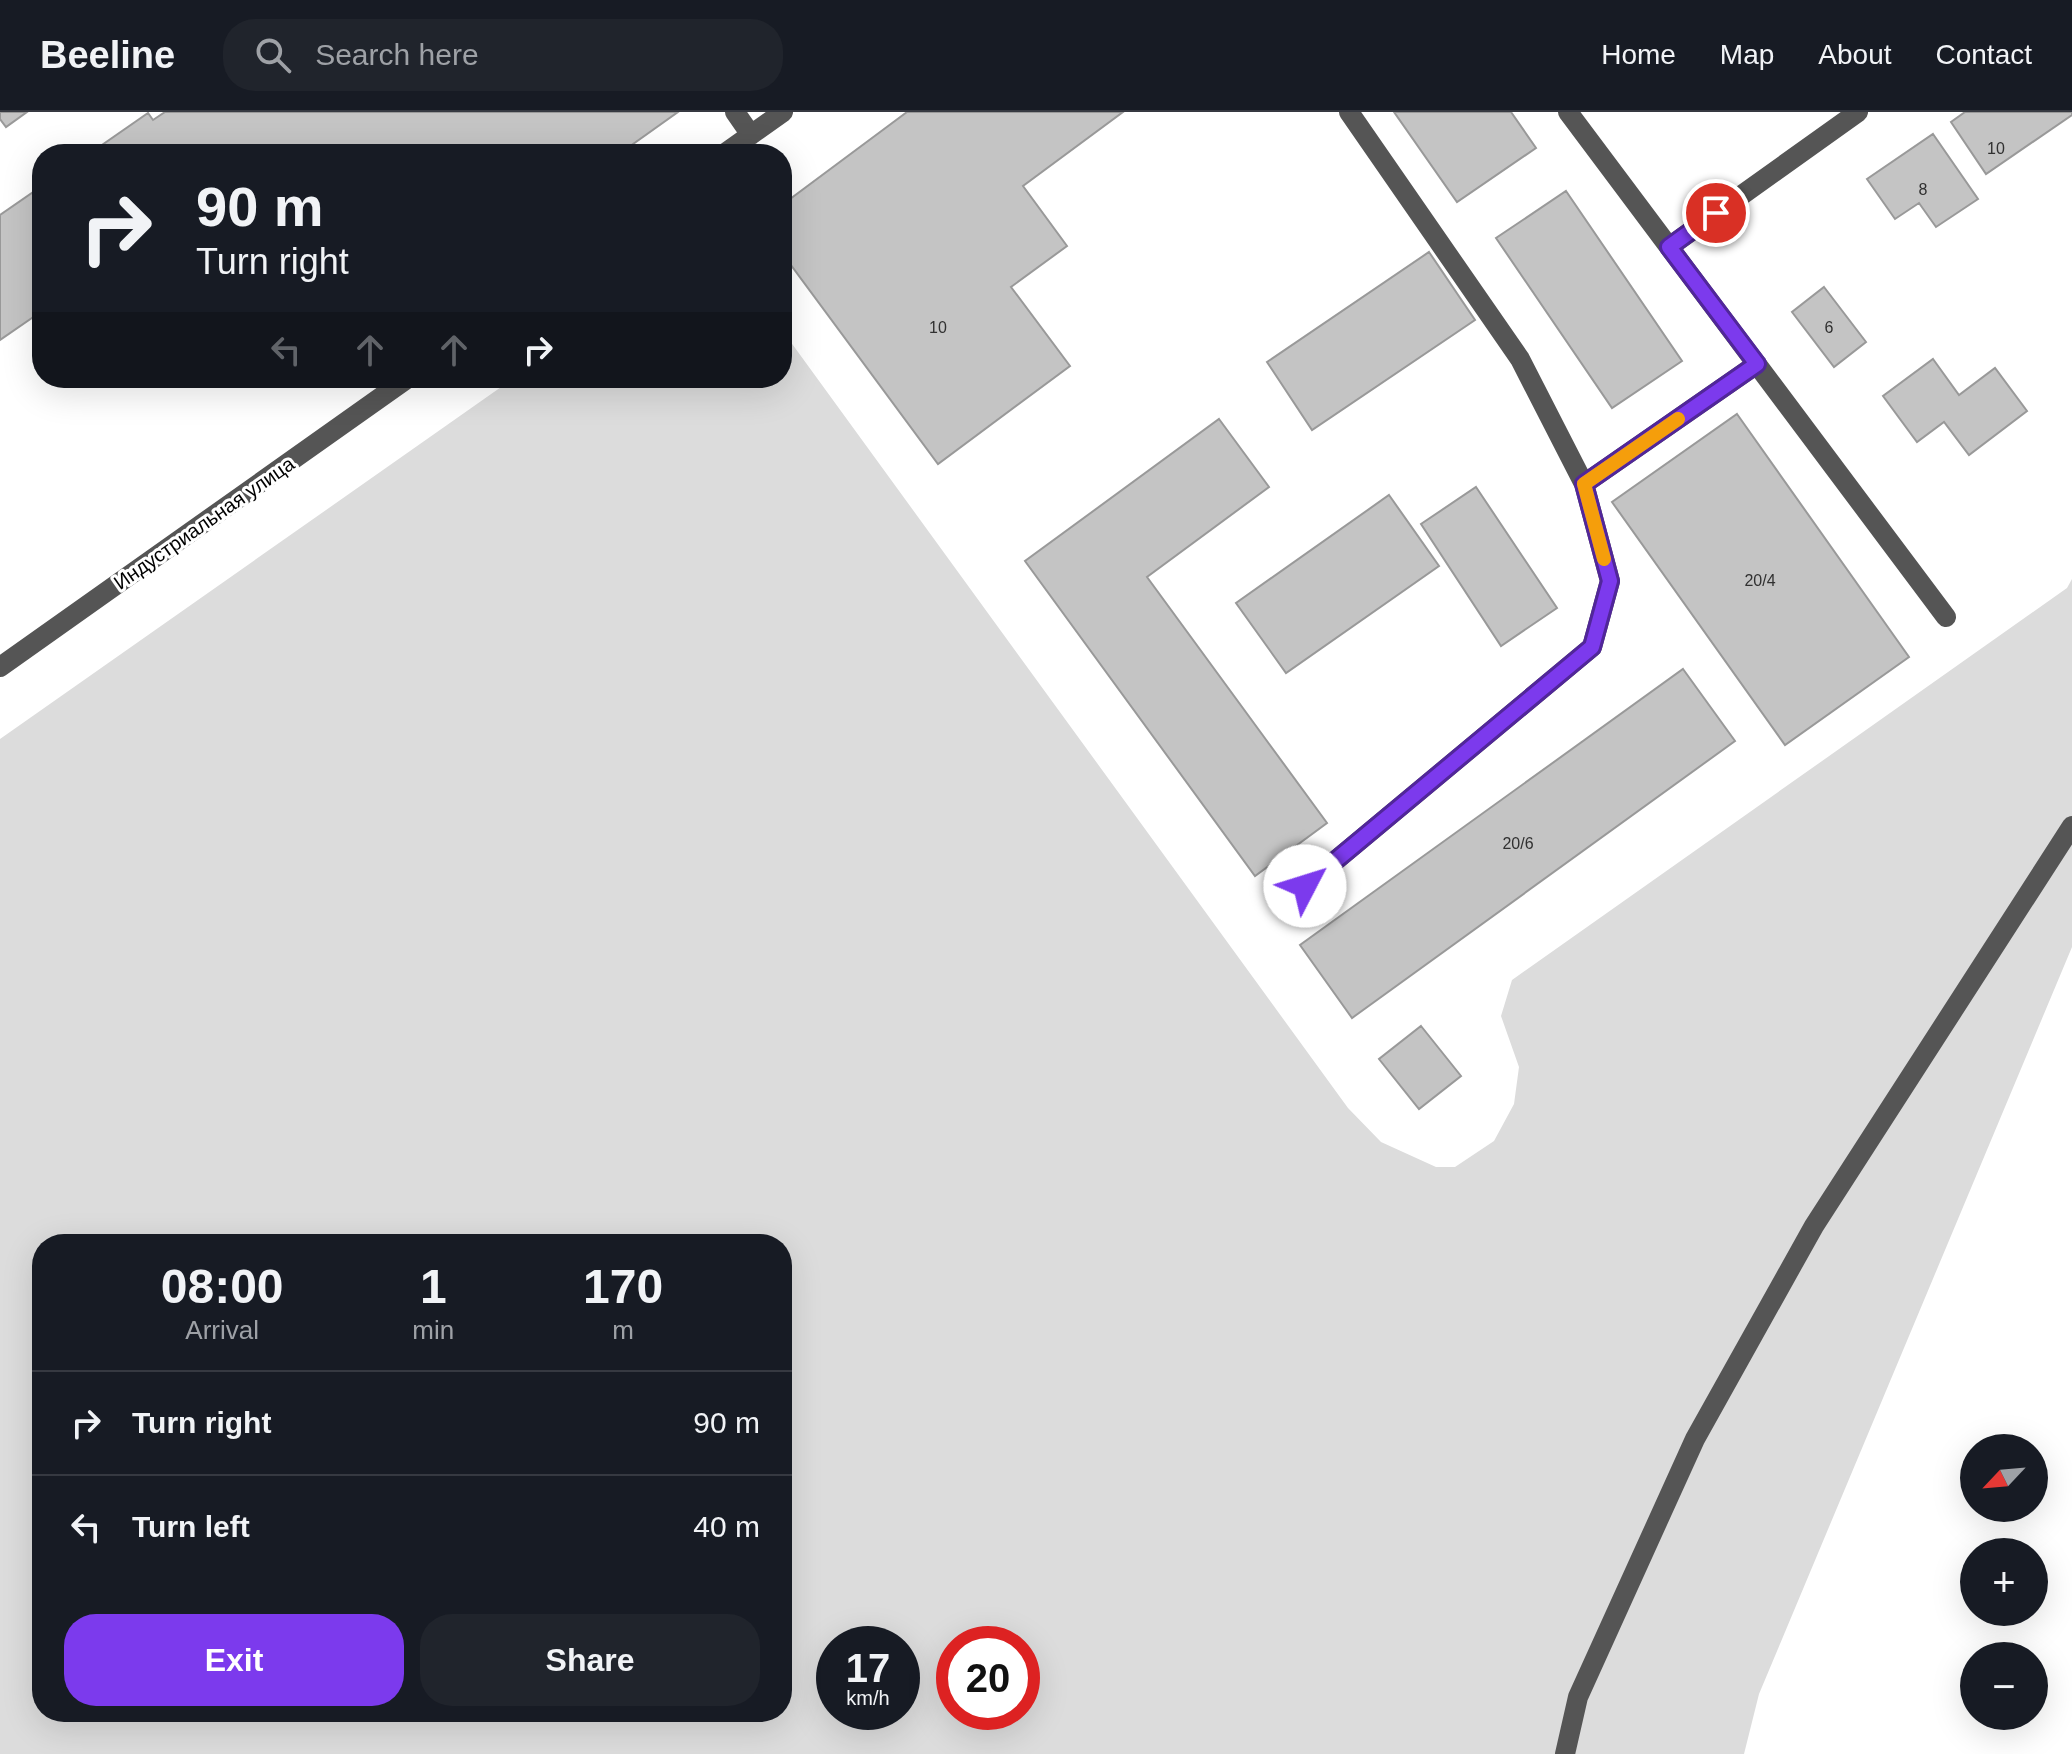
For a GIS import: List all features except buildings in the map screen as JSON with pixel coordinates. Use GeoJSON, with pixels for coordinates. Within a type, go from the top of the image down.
{"type":"FeatureCollection","features":[{"type":"Feature","properties":{"kind":"street"},"geometry":{"type":"LineString","coordinates":[[735,112],[751,135]]}},
{"type":"Feature","properties":{"kind":"street"},"geometry":{"type":"LineString","coordinates":[[738,144],[783,112]]}},
{"type":"Feature","properties":{"kind":"street"},"geometry":{"type":"LineString","coordinates":[[1305,886],[1592,647],[1610,581],[1584,484],[1520,359],[1349,112]]}},
{"type":"Feature","properties":{"kind":"street"},"geometry":{"type":"LineString","coordinates":[[1568,112],[1946,617]]}},
{"type":"Feature","properties":{"kind":"street"},"geometry":{"type":"LineString","coordinates":[[1669,247],[1858,112]]}},
{"type":"Feature","properties":{"kind":"street"},"geometry":{"type":"LineString","coordinates":[[1584,484],[1757,364]]}},
{"type":"Feature","properties":{"kind":"street","name":"Индустриальная улица"},"geometry":{"type":"LineString","coordinates":[[0,667],[394,388]]}},
{"type":"Feature","properties":{"kind":"street"},"geometry":{"type":"LineString","coordinates":[[1565,1754],[1578,1697],[1695,1439],[1814,1226],[2072,826]]}},
{"type":"Feature","properties":{"kind":"shaded area"},"geometry":{"type":"Polygon","coordinates":[[[792,344],[1348,1108],[1381,1142],[1436,1167],[1455,1167],[1494,1141],[1514,1104],[1519,1067],[1501,1016],[1512,980],[2067,588],[2072,579],[2072,947],[1759,1694],[1744,1754],[0,1754],[0,739],[500,388],[792,388],[792,344]]]}},
{"type":"Feature","properties":{"kind":"slow traffic"},"geometry":{"type":"LineString","coordinates":[[1604,559],[1584,484],[1678,419]]}},
{"type":"Feature","properties":{"kind":"route"},"geometry":{"type":"LineString","coordinates":[[1305,886],[1592,647],[1610,581],[1584,484],[1757,364],[1669,247],[1716,213]]}}]}
